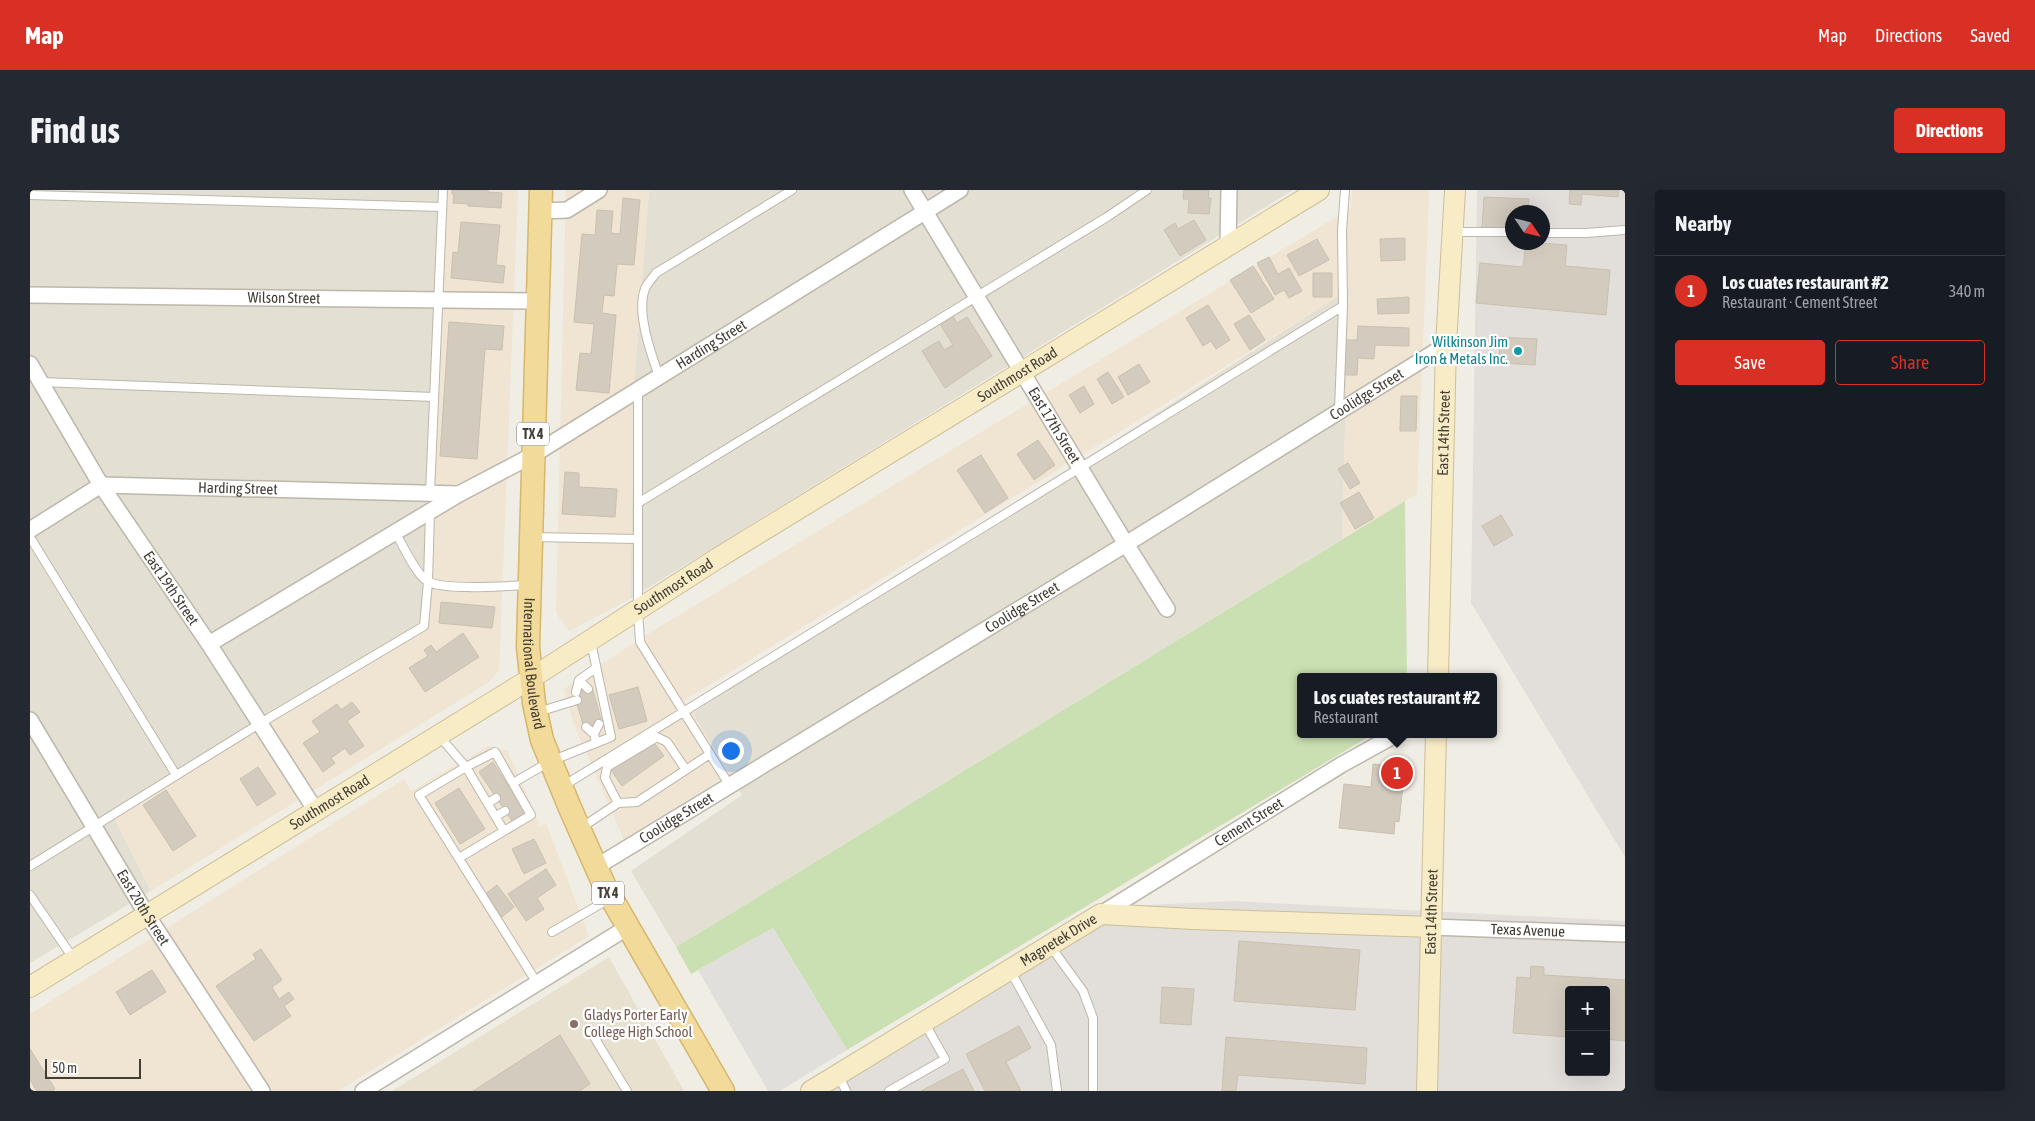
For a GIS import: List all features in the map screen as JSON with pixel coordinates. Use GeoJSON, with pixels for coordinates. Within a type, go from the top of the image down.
{"type":"FeatureCollection","features":[{"type":"Feature","properties":{"kind":"main road","name":"International Boulevard"},"geometry":{"type":"LineString","coordinates":[[540,200],[528,648],[530,679],[536,712],[542,740],[561,788],[611,898],[723,1091]]}},
{"type":"Feature","properties":{"kind":"street"},"geometry":{"type":"LineString","coordinates":[[540,200],[567,210],[599,190]]}},
{"type":"Feature","properties":{"kind":"street","name":"East 17th Street"},"geometry":{"type":"LineString","coordinates":[[912,190],[1167,609]]}},
{"type":"Feature","properties":{"kind":"street","name":"Harding Street"},"geometry":{"type":"LineString","coordinates":[[209,644],[430,511],[533,454],[960,190]]}},
{"type":"Feature","properties":{"kind":"street"},"geometry":{"type":"LineString","coordinates":[[1228,245],[1229,190]]}},
{"type":"Feature","properties":{"kind":"street","name":"Southmost Road"},"geometry":{"type":"LineString","coordinates":[[30,987],[530,679],[718,558],[1319,190]]}},
{"type":"Feature","properties":{"kind":"street","name":"East 14th Street"},"geometry":{"type":"LineString","coordinates":[[1438,673],[1446,344],[1455,190]]}},
{"type":"Feature","properties":{"kind":"street","name":"Wilson Street"},"geometry":{"type":"LineString","coordinates":[[30,295],[537,301]]}},
{"type":"Feature","properties":{"kind":"street","name":"Coolidge Street"},"geometry":{"type":"LineString","coordinates":[[596,867],[1126,544],[1446,344]]}},
{"type":"Feature","properties":{"kind":"street","name":"East 19th Street"},"geometry":{"type":"LineString","coordinates":[[30,364],[101,485],[209,644],[316,811]]}},
{"type":"Feature","properties":{"kind":"street"},"geometry":{"type":"LineString","coordinates":[[30,530],[101,485]]}},
{"type":"Feature","properties":{"kind":"street","name":"Harding Street"},"geometry":{"type":"LineString","coordinates":[[101,485],[459,494]]}},
{"type":"Feature","properties":{"kind":"street","name":"East 20th Street"},"geometry":{"type":"LineString","coordinates":[[30,720],[147,915],[262,1091]]}},
{"type":"Feature","properties":{"kind":"street","name":"Cement Street"},"geometry":{"type":"LineString","coordinates":[[1100,914],[1341,765],[1391,738]]}},
{"type":"Feature","properties":{"kind":"street","name":"East 14th Street"},"geometry":{"type":"LineString","coordinates":[[1427,1091],[1436,738]]}},
{"type":"Feature","properties":{"kind":"street","name":"Magnetek Drive"},"geometry":{"type":"LineString","coordinates":[[811,1091],[842,1083],[924,1022],[1100,914],[1432,927]]}},
{"type":"Feature","properties":{"kind":"street"},"geometry":{"type":"LineString","coordinates":[[363,1091],[628,927]]}},
{"type":"Feature","properties":{"kind":"street","name":"Texas Avenue"},"geometry":{"type":"LineString","coordinates":[[1432,927],[1625,934]]}},
{"type":"Feature","properties":{"kind":"lane"},"geometry":{"type":"LineString","coordinates":[[430,493],[443,190]]}},
{"type":"Feature","properties":{"kind":"lane"},"geometry":{"type":"LineString","coordinates":[[659,376],[649,349],[643,309],[645,289],[656,273],[792,190]]}},
{"type":"Feature","properties":{"kind":"lane"},"geometry":{"type":"LineString","coordinates":[[638,503],[1107,218],[1146,190]]}},
{"type":"Feature","properties":{"kind":"lane"},"geometry":{"type":"LineString","coordinates":[[1338,411],[1343,306],[1342,232],[1345,190]]}},
{"type":"Feature","properties":{"kind":"lane"},"geometry":{"type":"LineString","coordinates":[[30,195],[442,206]]}},
{"type":"Feature","properties":{"kind":"lane"},"geometry":{"type":"LineString","coordinates":[[1550,233],[1625,230]]}},
{"type":"Feature","properties":{"kind":"lane"},"geometry":{"type":"LineString","coordinates":[[1453,232],[1505,232]]}},
{"type":"Feature","properties":{"kind":"lane"},"geometry":{"type":"LineString","coordinates":[[605,764],[683,712],[1343,306]]}},
{"type":"Feature","properties":{"kind":"lane"},"geometry":{"type":"LineString","coordinates":[[40,382],[434,397]]}},
{"type":"Feature","properties":{"kind":"lane"},"geometry":{"type":"LineString","coordinates":[[638,389],[638,610],[640,642],[730,786]]}},
{"type":"Feature","properties":{"kind":"lane"},"geometry":{"type":"LineString","coordinates":[[30,866],[259,724],[424,626],[428,582],[430,511]]}},
{"type":"Feature","properties":{"kind":"lane"},"geometry":{"type":"LineString","coordinates":[[395,532],[421,576],[428,582],[447,586],[529,585]]}},
{"type":"Feature","properties":{"kind":"lane"},"geometry":{"type":"LineString","coordinates":[[30,537],[176,775]]}},
{"type":"Feature","properties":{"kind":"lane"},"geometry":{"type":"LineString","coordinates":[[530,537],[638,539]]}},
{"type":"Feature","properties":{"kind":"lane"},"geometry":{"type":"LineString","coordinates":[[513,786],[551,761],[611,737],[591,640]]}},
{"type":"Feature","properties":{"kind":"lane"},"geometry":{"type":"LineString","coordinates":[[536,712],[576,696],[579,680],[596,668]]}},
{"type":"Feature","properties":{"kind":"lane"},"geometry":{"type":"LineString","coordinates":[[579,680],[588,688]]}},
{"type":"Feature","properties":{"kind":"lane"},"geometry":{"type":"LineString","coordinates":[[594,734],[599,724]]}},
{"type":"Feature","properties":{"kind":"lane"},"geometry":{"type":"LineString","coordinates":[[586,727],[594,734],[596,743]]}},
{"type":"Feature","properties":{"kind":"lane"},"geometry":{"type":"LineString","coordinates":[[438,735],[466,767],[504,831]]}},
{"type":"Feature","properties":{"kind":"lane"},"geometry":{"type":"LineString","coordinates":[[561,788],[657,737],[667,742],[686,770]]}},
{"type":"Feature","properties":{"kind":"lane"},"geometry":{"type":"LineString","coordinates":[[459,858],[531,815],[504,774],[495,752],[419,795],[537,983]]}},
{"type":"Feature","properties":{"kind":"lane"},"geometry":{"type":"LineString","coordinates":[[579,829],[618,802],[637,802],[710,754]]}},
{"type":"Feature","properties":{"kind":"lane"},"geometry":{"type":"LineString","coordinates":[[605,764],[605,778],[618,802]]}},
{"type":"Feature","properties":{"kind":"lane"},"geometry":{"type":"LineString","coordinates":[[479,790],[488,784]]}},
{"type":"Feature","properties":{"kind":"lane"},"geometry":{"type":"LineString","coordinates":[[488,804],[496,798]]}},
{"type":"Feature","properties":{"kind":"lane"},"geometry":{"type":"LineString","coordinates":[[496,816],[505,811]]}},
{"type":"Feature","properties":{"kind":"lane"},"geometry":{"type":"LineString","coordinates":[[30,895],[74,960]]}},
{"type":"Feature","properties":{"kind":"lane"},"geometry":{"type":"LineString","coordinates":[[552,932],[611,898]]}},
{"type":"Feature","properties":{"kind":"lane"},"geometry":{"type":"LineString","coordinates":[[1049,946],[1083,991],[1093,1018],[1093,1091]]}},
{"type":"Feature","properties":{"kind":"lane"},"geometry":{"type":"LineString","coordinates":[[1010,970],[1051,1045],[1057,1091]]}},
{"type":"Feature","properties":{"kind":"lane"},"geometry":{"type":"LineString","coordinates":[[889,1091],[945,1059],[924,1022]]}},
{"type":"Feature","properties":{"kind":"lane"},"geometry":{"type":"LineString","coordinates":[[591,1032],[627,1091]]}},
{"type":"Feature","properties":{"kind":"shaded area"},"geometry":{"type":"Polygon","coordinates":[[[30,190],[439,190],[430,624],[114,818],[151,891],[30,963],[30,190]]]}},
{"type":"Feature","properties":{"kind":"shaded area"},"geometry":{"type":"Polygon","coordinates":[[[439,190],[518,190],[499,670],[489,682],[151,891],[114,818],[430,624],[439,190]]]}},
{"type":"Feature","properties":{"kind":"shaded area"},"geometry":{"type":"Polygon","coordinates":[[[566,190],[649,190],[635,373],[630,599],[569,631],[556,613],[566,190]]]}},
{"type":"Feature","properties":{"kind":"shaded area"},"geometry":{"type":"Polygon","coordinates":[[[649,190],[1293,190],[630,599],[635,373],[649,190]]]}},
{"type":"Feature","properties":{"kind":"shaded area"},"geometry":{"type":"Polygon","coordinates":[[[1352,190],[1429,190],[1417,494],[1342,539],[1349,290],[683,701],[693,713],[729,774],[624,840],[574,724],[564,689],[643,637],[1351,208],[1352,190]]]}},
{"type":"Feature","properties":{"kind":"shaded area"},"geometry":{"type":"Polygon","coordinates":[[[1477,190],[1625,190],[1625,857],[1471,603],[1477,190]]]}},
{"type":"Feature","properties":{"kind":"shaded area"},"geometry":{"type":"Polygon","coordinates":[[[1349,289],[1342,539],[676,947],[631,871],[742,795],[693,713],[1349,289]]]}},
{"type":"Feature","properties":{"kind":"shaded area"},"geometry":{"type":"Polygon","coordinates":[[[489,746],[508,751],[540,826],[546,823],[589,936],[338,1091],[30,1091],[30,1014],[404,779],[411,791],[489,746]]]}},
{"type":"Feature","properties":{"kind":"shaded area"},"geometry":{"type":"Polygon","coordinates":[[[1233,901],[1625,921],[1625,1091],[828,1091],[1126,906],[1233,901]]]}},
{"type":"Feature","properties":{"kind":"shaded area"},"geometry":{"type":"Polygon","coordinates":[[[773,928],[847,1050],[780,1091],[768,1091],[698,970],[773,928]]]}},
{"type":"Feature","properties":{"kind":"shaded area","name":"Gladys Porter Early College High School"},"geometry":{"type":"Polygon","coordinates":[[[609,957],[684,1091],[392,1091],[609,957]]]}},
{"type":"Feature","properties":{"kind":"green space"},"geometry":{"type":"Polygon","coordinates":[[[1405,501],[1407,673],[1297,673],[1297,738],[1366,738],[847,1050],[773,928],[691,974],[676,947],[1405,501]]]}},
{"type":"Feature","properties":{"kind":"building"},"geometry":{"type":"Polygon","coordinates":[[[452,190],[488,190],[488,192],[502,193],[501,208],[453,203],[454,194],[452,194],[452,190]]]}},
{"type":"Feature","properties":{"kind":"building"},"geometry":{"type":"Polygon","coordinates":[[[1184,190],[1209,190],[1208,198],[1211,198],[1209,214],[1188,213],[1189,199],[1183,199],[1184,190]]]}},
{"type":"Feature","properties":{"kind":"building"},"geometry":{"type":"Polygon","coordinates":[[[1570,190],[1619,190],[1618,197],[1582,194],[1581,205],[1569,204],[1570,190]]]}},
{"type":"Feature","properties":{"kind":"building"},"geometry":{"type":"Polygon","coordinates":[[[1484,197],[1529,199],[1529,205],[1505,205],[1505,229],[1482,227],[1484,197]]]}},
{"type":"Feature","properties":{"kind":"building"},"geometry":{"type":"Polygon","coordinates":[[[623,198],[640,200],[634,265],[617,264],[614,296],[604,295],[602,313],[616,315],[609,393],[576,390],[580,353],[591,354],[594,324],[574,322],[582,234],[595,235],[597,210],[613,211],[611,233],[620,234],[623,198]]]}},
{"type":"Feature","properties":{"kind":"building"},"geometry":{"type":"Polygon","coordinates":[[[1194,220],[1206,240],[1180,256],[1164,230],[1175,223],[1178,229],[1194,220]]]}},
{"type":"Feature","properties":{"kind":"building"},"geometry":{"type":"Polygon","coordinates":[[[461,222],[500,225],[496,265],[505,266],[503,283],[451,278],[453,252],[458,253],[461,222]]]}},
{"type":"Feature","properties":{"kind":"building"},"geometry":{"type":"Polygon","coordinates":[[[1405,238],[1405,260],[1381,261],[1380,239],[1405,238]]]}},
{"type":"Feature","properties":{"kind":"building"},"geometry":{"type":"Polygon","coordinates":[[[1317,239],[1329,260],[1299,276],[1287,255],[1317,239]]]}},
{"type":"Feature","properties":{"kind":"building"},"geometry":{"type":"Polygon","coordinates":[[[1550,244],[1567,245],[1565,266],[1610,270],[1606,315],[1476,303],[1480,263],[1523,267],[1525,250],[1550,250],[1550,244]]]}},
{"type":"Feature","properties":{"kind":"building"},"geometry":{"type":"Polygon","coordinates":[[[1269,257],[1278,274],[1289,268],[1302,291],[1289,298],[1284,290],[1275,295],[1257,263],[1269,257]]]}},
{"type":"Feature","properties":{"kind":"building"},"geometry":{"type":"Polygon","coordinates":[[[1253,266],[1274,299],[1251,313],[1230,280],[1253,266]]]}},
{"type":"Feature","properties":{"kind":"building"},"geometry":{"type":"Polygon","coordinates":[[[1313,273],[1332,273],[1332,297],[1313,297],[1313,273]]]}},
{"type":"Feature","properties":{"kind":"building"},"geometry":{"type":"Polygon","coordinates":[[[1409,297],[1409,313],[1378,314],[1377,299],[1409,297]]]}},
{"type":"Feature","properties":{"kind":"building"},"geometry":{"type":"Polygon","coordinates":[[[1208,305],[1230,340],[1216,349],[1211,341],[1203,346],[1186,318],[1208,305]]]}},
{"type":"Feature","properties":{"kind":"building"},"geometry":{"type":"Polygon","coordinates":[[[952,315],[957,323],[967,317],[992,356],[945,388],[922,351],[939,341],[944,350],[953,345],[940,324],[952,315]]]}},
{"type":"Feature","properties":{"kind":"building"},"geometry":{"type":"Polygon","coordinates":[[[1249,315],[1265,340],[1250,350],[1234,324],[1249,315]]]}},
{"type":"Feature","properties":{"kind":"building"},"geometry":{"type":"Polygon","coordinates":[[[449,322],[504,326],[502,350],[485,349],[477,459],[440,456],[449,322]]]}},
{"type":"Feature","properties":{"kind":"building"},"geometry":{"type":"Polygon","coordinates":[[[1358,326],[1409,328],[1409,346],[1375,345],[1374,359],[1358,358],[1357,375],[1344,375],[1345,340],[1357,340],[1358,326]]]}},
{"type":"Feature","properties":{"kind":"building","name":"Wilkinson Jim Iron & Metals Inc."},"geometry":{"type":"Polygon","coordinates":[[[1500,337],[1537,339],[1535,365],[1499,363],[1500,337]]]}},
{"type":"Feature","properties":{"kind":"building"},"geometry":{"type":"Polygon","coordinates":[[[1139,364],[1150,382],[1128,395],[1118,377],[1139,364]]]}},
{"type":"Feature","properties":{"kind":"building"},"geometry":{"type":"Polygon","coordinates":[[[1108,372],[1124,397],[1112,404],[1097,379],[1108,372]]]}},
{"type":"Feature","properties":{"kind":"building"},"geometry":{"type":"Polygon","coordinates":[[[1084,386],[1094,404],[1080,413],[1069,395],[1084,386]]]}},
{"type":"Feature","properties":{"kind":"building"},"geometry":{"type":"Polygon","coordinates":[[[1401,396],[1417,396],[1416,431],[1400,431],[1401,396]]]}},
{"type":"Feature","properties":{"kind":"building"},"geometry":{"type":"Polygon","coordinates":[[[1038,440],[1055,465],[1034,480],[1017,454],[1038,440]]]}},
{"type":"Feature","properties":{"kind":"building"},"geometry":{"type":"Polygon","coordinates":[[[981,455],[1008,498],[985,513],[957,470],[981,455]]]}},
{"type":"Feature","properties":{"kind":"building"},"geometry":{"type":"Polygon","coordinates":[[[1348,463],[1360,483],[1350,489],[1338,469],[1348,463]]]}},
{"type":"Feature","properties":{"kind":"building"},"geometry":{"type":"Polygon","coordinates":[[[565,472],[579,473],[579,487],[617,489],[615,517],[562,514],[565,472]]]}},
{"type":"Feature","properties":{"kind":"building"},"geometry":{"type":"Polygon","coordinates":[[[1359,492],[1374,518],[1355,529],[1340,503],[1359,492]]]}},
{"type":"Feature","properties":{"kind":"building"},"geometry":{"type":"Polygon","coordinates":[[[1501,515],[1513,535],[1494,546],[1482,526],[1501,515]]]}},
{"type":"Feature","properties":{"kind":"building"},"geometry":{"type":"Polygon","coordinates":[[[441,602],[495,607],[492,628],[439,623],[441,602]]]}},
{"type":"Feature","properties":{"kind":"building"},"geometry":{"type":"Polygon","coordinates":[[[463,633],[479,657],[425,692],[409,668],[428,656],[424,650],[431,645],[436,652],[463,633]]]}},
{"type":"Feature","properties":{"kind":"building"},"geometry":{"type":"Polygon","coordinates":[[[592,687],[602,723],[584,728],[574,693],[592,687]]]}},
{"type":"Feature","properties":{"kind":"building"},"geometry":{"type":"Polygon","coordinates":[[[638,687],[647,721],[619,729],[609,695],[638,687]]]}},
{"type":"Feature","properties":{"kind":"building"},"geometry":{"type":"Polygon","coordinates":[[[352,702],[360,712],[347,721],[364,746],[350,755],[345,748],[331,758],[335,763],[323,772],[303,743],[320,732],[312,721],[337,704],[341,710],[352,702]]]}},
{"type":"Feature","properties":{"kind":"building"},"geometry":{"type":"Polygon","coordinates":[[[652,740],[664,756],[622,786],[611,770],[652,740]]]}},
{"type":"Feature","properties":{"kind":"building"},"geometry":{"type":"Polygon","coordinates":[[[493,762],[525,812],[512,821],[479,772],[493,762]]]}},
{"type":"Feature","properties":{"kind":"building"},"geometry":{"type":"Polygon","coordinates":[[[1373,764],[1405,768],[1399,822],[1395,821],[1394,834],[1339,828],[1344,784],[1371,787],[1373,764]]]}},
{"type":"Feature","properties":{"kind":"building"},"geometry":{"type":"Polygon","coordinates":[[[258,767],[276,794],[257,806],[240,779],[258,767]]]}},
{"type":"Feature","properties":{"kind":"building"},"geometry":{"type":"Polygon","coordinates":[[[459,788],[485,829],[460,844],[435,803],[459,788]]]}},
{"type":"Feature","properties":{"kind":"building"},"geometry":{"type":"Polygon","coordinates":[[[166,790],[196,836],[173,851],[143,805],[166,790]]]}},
{"type":"Feature","properties":{"kind":"building"},"geometry":{"type":"Polygon","coordinates":[[[534,839],[546,863],[524,874],[512,849],[534,839]]]}},
{"type":"Feature","properties":{"kind":"building"},"geometry":{"type":"Polygon","coordinates":[[[546,869],[556,885],[537,898],[544,909],[526,921],[508,894],[546,869]]]}},
{"type":"Feature","properties":{"kind":"building"},"geometry":{"type":"Polygon","coordinates":[[[497,885],[514,907],[502,917],[484,895],[497,885]]]}},
{"type":"Feature","properties":{"kind":"building"},"geometry":{"type":"Polygon","coordinates":[[[1239,941],[1360,950],[1355,1010],[1234,1001],[1239,941]]]}},
{"type":"Feature","properties":{"kind":"building"},"geometry":{"type":"Polygon","coordinates":[[[261,949],[282,980],[272,987],[279,999],[289,992],[294,999],[284,1006],[291,1016],[254,1041],[216,986],[256,959],[253,954],[261,949]]]}},
{"type":"Feature","properties":{"kind":"building"},"geometry":{"type":"Polygon","coordinates":[[[1531,966],[1544,967],[1544,975],[1625,980],[1625,1041],[1610,1039],[1610,986],[1565,986],[1565,1037],[1513,1033],[1517,977],[1530,978],[1531,966]]]}},
{"type":"Feature","properties":{"kind":"building"},"geometry":{"type":"Polygon","coordinates":[[[152,970],[166,992],[130,1015],[116,992],[152,970]]]}},
{"type":"Feature","properties":{"kind":"building"},"geometry":{"type":"Polygon","coordinates":[[[1162,987],[1194,989],[1191,1025],[1160,1023],[1162,987]]]}},
{"type":"Feature","properties":{"kind":"building"},"geometry":{"type":"Polygon","coordinates":[[[1019,1026],[1031,1048],[1006,1062],[1021,1091],[985,1091],[966,1054],[1019,1026]]]}},
{"type":"Feature","properties":{"kind":"building"},"geometry":{"type":"Polygon","coordinates":[[[560,1035],[590,1084],[580,1091],[473,1091],[560,1035]]]}},
{"type":"Feature","properties":{"kind":"building"},"geometry":{"type":"Polygon","coordinates":[[[1226,1037],[1367,1048],[1365,1084],[1238,1075],[1236,1091],[1222,1091],[1226,1037]]]}},
{"type":"Feature","properties":{"kind":"building"},"geometry":{"type":"Polygon","coordinates":[[[30,1049],[55,1089],[52,1091],[37,1091],[30,1080],[30,1049]]]}},
{"type":"Feature","properties":{"kind":"building"},"geometry":{"type":"Polygon","coordinates":[[[963,1069],[974,1091],[921,1091],[963,1069]]]}},
{"type":"Feature","properties":{"kind":"place","name":"Wilkinson Jim Iron & Metals Inc."},"geometry":{"type":"Point","coordinates":[1518,351]}},
{"type":"Feature","properties":{"kind":"place","name":"Los cuates restaurant #2"},"geometry":{"type":"Point","coordinates":[1397,773]}},
{"type":"Feature","properties":{"kind":"place","name":"Gladys Porter Early College High School"},"geometry":{"type":"Point","coordinates":[574,1024]}}]}
